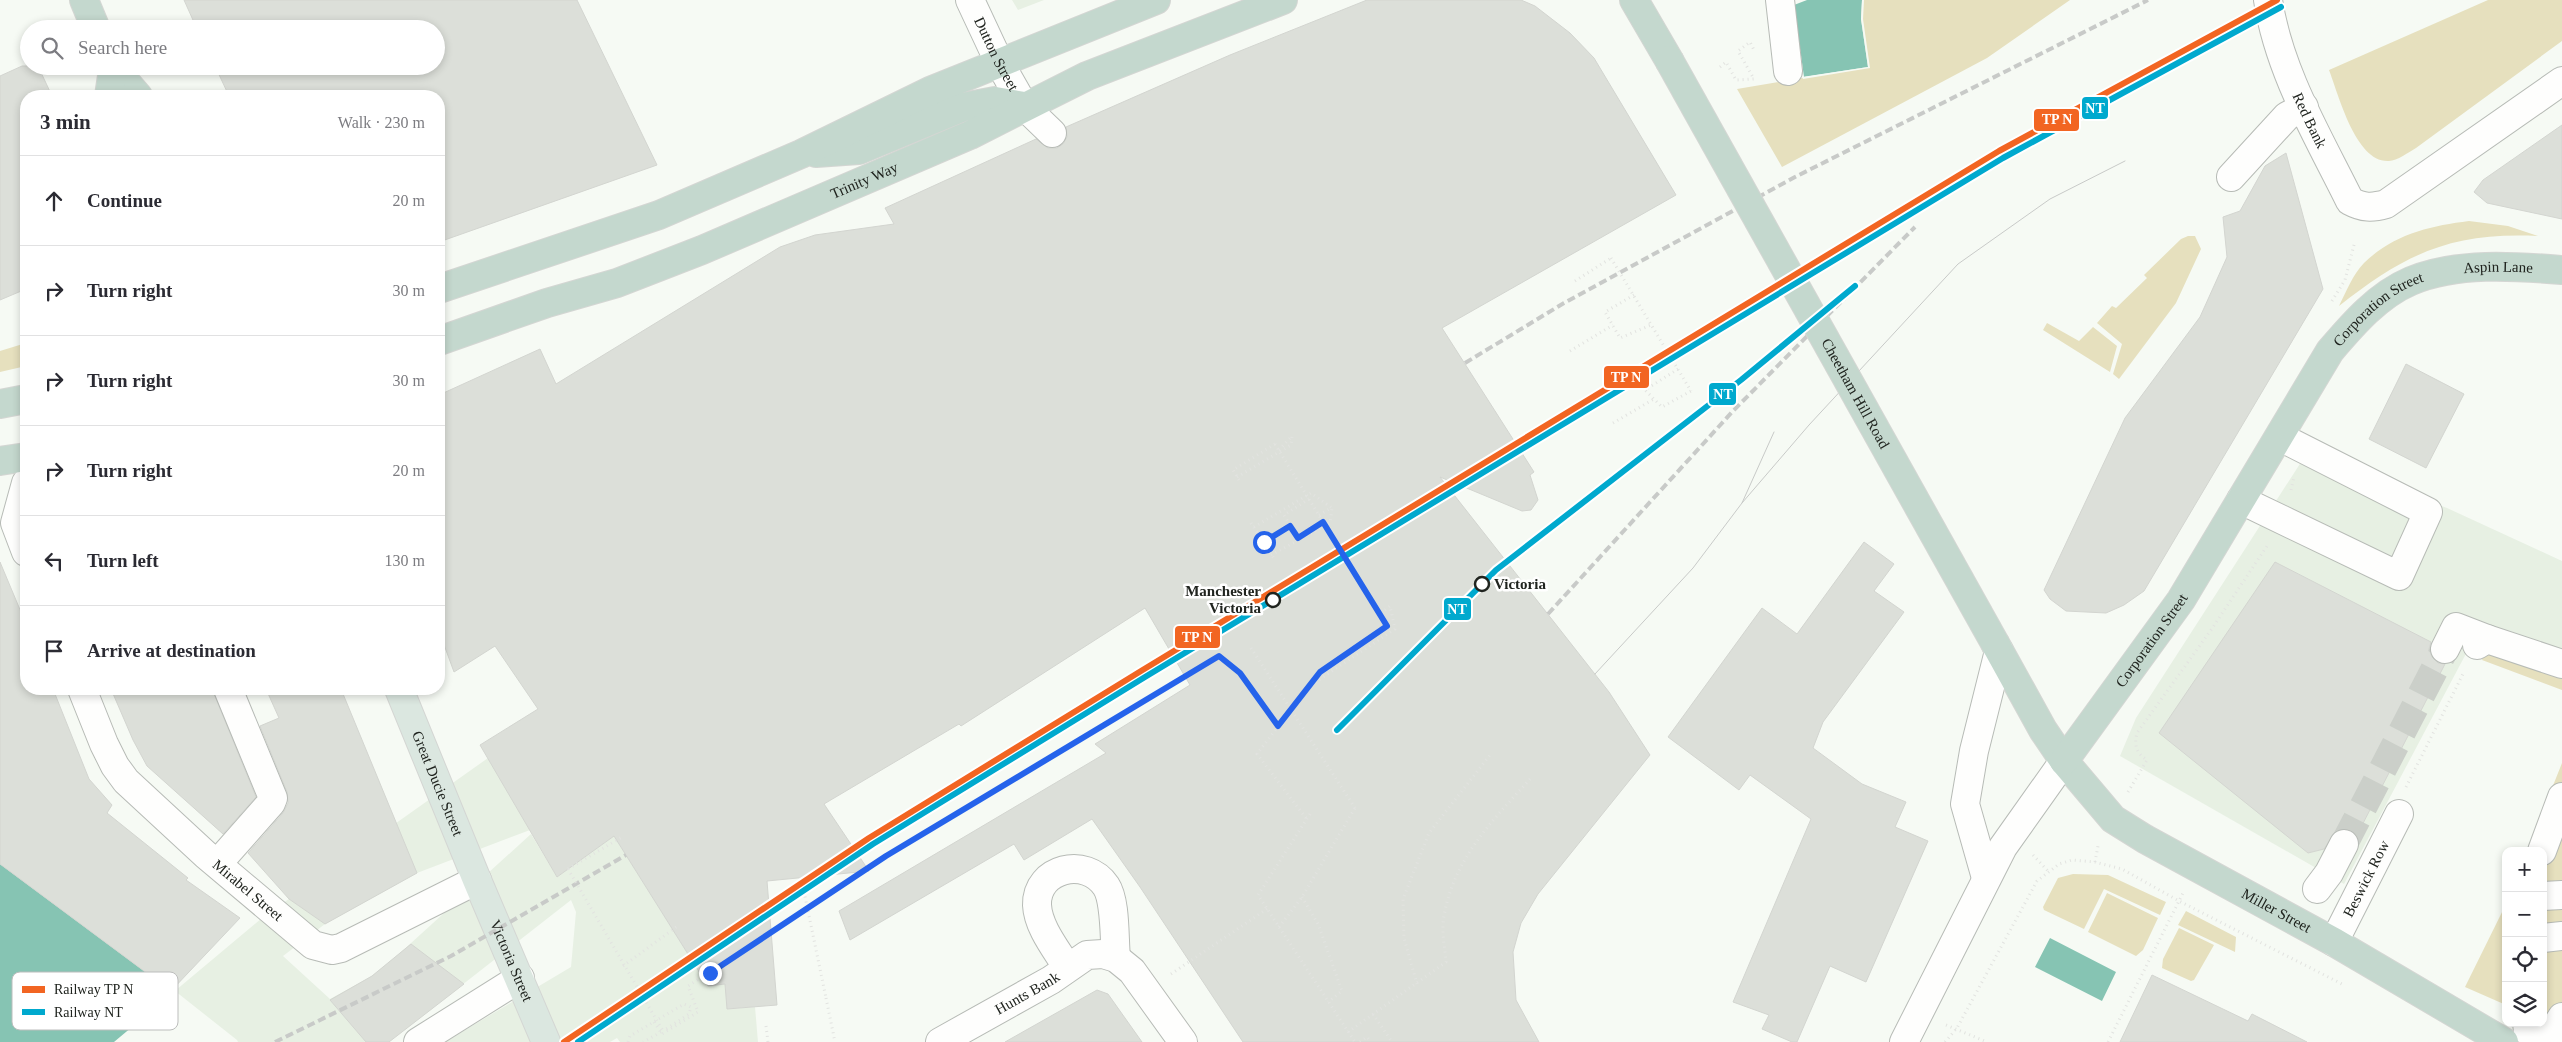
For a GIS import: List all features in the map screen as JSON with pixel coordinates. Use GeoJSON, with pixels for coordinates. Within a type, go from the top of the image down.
{"type":"FeatureCollection","features":[{"type":"Feature","properties":{"kind":"highway"},"geometry":{"type":"LineString","coordinates":[[84,0],[92,20]]}},
{"type":"Feature","properties":{"kind":"highway"},"geometry":{"type":"LineString","coordinates":[[445,287],[659,215],[801,154],[930,91],[1156,0]]}},
{"type":"Feature","properties":{"kind":"highway","name":"Trinity Way"},"geometry":{"type":"LineString","coordinates":[[445,339],[547,303],[617,283],[702,250],[970,135],[1086,76],[1283,0]]}},
{"type":"Feature","properties":{"kind":"highway","name":"Cheetham Hill Road"},"geometry":{"type":"LineString","coordinates":[[1634,0],[1997,648],[2064,761]]}},
{"type":"Feature","properties":{"kind":"highway"},"geometry":{"type":"LineString","coordinates":[[110,90],[111,75]]}},
{"type":"Feature","properties":{"kind":"highway"},"geometry":{"type":"LineString","coordinates":[[118,75],[132,90]]}},
{"type":"Feature","properties":{"kind":"highway"},"geometry":{"type":"LineString","coordinates":[[801,154],[859,150],[963,107],[995,101],[1024,106]]}},
{"type":"Feature","properties":{"kind":"highway","name":"Aspin Lane"},"geometry":{"type":"LineString","coordinates":[[2434,273],[2511,266],[2562,270]]}},
{"type":"Feature","properties":{"kind":"highway","name":"Corporation Street"},"geometry":{"type":"LineString","coordinates":[[2064,761],[2181,600],[2330,351],[2367,310],[2409,282],[2434,273]]}},
{"type":"Feature","properties":{"kind":"highway"},"geometry":{"type":"LineString","coordinates":[[0,404],[20,400]]}},
{"type":"Feature","properties":{"kind":"highway"},"geometry":{"type":"LineString","coordinates":[[0,461],[20,458]]}},
{"type":"Feature","properties":{"kind":"highway","name":"Miller Street"},"geometry":{"type":"LineString","coordinates":[[2064,761],[2113,819],[2196,868],[2334,942],[2531,1036]]}},
{"type":"Feature","properties":{"kind":"main road","name":"Great Ducie Street"},"geometry":{"type":"LineString","coordinates":[[401,695],[477,880]]}},
{"type":"Feature","properties":{"kind":"main road","name":"Victoria Street"},"geometry":{"type":"LineString","coordinates":[[477,880],[546,1042]]}},
{"type":"Feature","properties":{"kind":"street","name":"Dutton Street"},"geometry":{"type":"LineString","coordinates":[[970,0],[999,62],[1024,106],[1052,133]]}},
{"type":"Feature","properties":{"kind":"street"},"geometry":{"type":"LineString","coordinates":[[1780,0],[1788,71]]}},
{"type":"Feature","properties":{"kind":"street","name":"Red Bank"},"geometry":{"type":"LineString","coordinates":[[2268,0],[2271,18],[2290,78],[2304,108],[2350,201],[2368,208],[2386,204],[2562,81]]}},
{"type":"Feature","properties":{"kind":"street"},"geometry":{"type":"LineString","coordinates":[[2231,177],[2287,116],[2304,108]]}},
{"type":"Feature","properties":{"kind":"street"},"geometry":{"type":"LineString","coordinates":[[2241,500],[2399,576],[2428,512],[2280,437]]}},
{"type":"Feature","properties":{"kind":"street"},"geometry":{"type":"LineString","coordinates":[[20,496],[7,522],[20,543]]}},
{"type":"Feature","properties":{"kind":"street"},"geometry":{"type":"LineString","coordinates":[[2445,649],[2456,627],[2482,642],[2562,664]]}},
{"type":"Feature","properties":{"kind":"street"},"geometry":{"type":"LineString","coordinates":[[1986,878],[1965,804],[1974,751],[1997,648]]}},
{"type":"Feature","properties":{"kind":"street","name":"Mirabel Street"},"geometry":{"type":"LineString","coordinates":[[84,695],[104,744],[115,766],[126,781],[314,945],[332,950],[354,942],[477,880]]}},
{"type":"Feature","properties":{"kind":"street"},"geometry":{"type":"LineString","coordinates":[[218,863],[271,803],[273,798],[230,695]]}},
{"type":"Feature","properties":{"kind":"street","name":"Corporation Street"},"geometry":{"type":"LineString","coordinates":[[1904,1042],[1916,1014],[1986,878],[2020,820],[2064,761]]}},
{"type":"Feature","properties":{"kind":"street"},"geometry":{"type":"LineString","coordinates":[[2545,847],[2561,802]]}},
{"type":"Feature","properties":{"kind":"street","name":"Beswick Row"},"geometry":{"type":"LineString","coordinates":[[2334,942],[2399,814]]}},
{"type":"Feature","properties":{"kind":"street"},"geometry":{"type":"LineString","coordinates":[[2317,889],[2329,873],[2344,844]]}},
{"type":"Feature","properties":{"kind":"street"},"geometry":{"type":"LineString","coordinates":[[2547,853],[2562,855]]}},
{"type":"Feature","properties":{"kind":"street"},"geometry":{"type":"LineString","coordinates":[[1067,967],[1038,916],[1037,904],[1045,882],[1054,874],[1065,869],[1077,868],[1088,871],[1106,886],[1112,910],[1116,958],[1132,971],[1183,1042]]}},
{"type":"Feature","properties":{"kind":"street"},"geometry":{"type":"LineString","coordinates":[[2547,896],[2562,896]]}},
{"type":"Feature","properties":{"kind":"street"},"geometry":{"type":"LineString","coordinates":[[2547,938],[2562,936]]}},
{"type":"Feature","properties":{"kind":"street","name":"Hunts Bank"},"geometry":{"type":"LineString","coordinates":[[940,1042],[1051,980],[1067,967],[1088,955],[1103,954],[1116,958]]}},
{"type":"Feature","properties":{"kind":"street"},"geometry":{"type":"LineString","coordinates":[[418,1042],[520,978]]}},
{"type":"Feature","properties":{"kind":"street"},"geometry":{"type":"LineString","coordinates":[[2531,1036],[2562,1017]]}},
{"type":"Feature","properties":{"kind":"path"},"geometry":{"type":"LineString","coordinates":[[1720,67],[1726,62],[1736,80],[1754,79],[1738,51],[1750,42],[1758,58]]}},
{"type":"Feature","properties":{"kind":"path"},"geometry":{"type":"LineString","coordinates":[[2330,304],[2345,280],[2355,242]]}},
{"type":"Feature","properties":{"kind":"path"},"geometry":{"type":"LineString","coordinates":[[1575,281],[1611,258],[1634,295],[1651,325],[1678,369],[1691,391],[1662,407],[1645,390],[1678,369]]}},
{"type":"Feature","properties":{"kind":"path"},"geometry":{"type":"LineString","coordinates":[[1634,295],[1605,312],[1620,338],[1651,325]]}},
{"type":"Feature","properties":{"kind":"path"},"geometry":{"type":"LineString","coordinates":[[1570,351],[1613,325]]}},
{"type":"Feature","properties":{"kind":"path"},"geometry":{"type":"LineString","coordinates":[[1613,423],[1654,399]]}},
{"type":"Feature","properties":{"kind":"path"},"geometry":{"type":"LineString","coordinates":[[1278,450],[1292,436],[1291,445],[1238,478],[1233,470],[1275,444],[1278,450],[1308,498],[1319,515],[1387,626],[1320,672],[1257,754],[1306,818]]}},
{"type":"Feature","properties":{"kind":"path"},"geometry":{"type":"LineString","coordinates":[[2290,491],[2294,474]]}},
{"type":"Feature","properties":{"kind":"path"},"geometry":{"type":"LineString","coordinates":[[1254,527],[1311,493],[1332,508]]}},
{"type":"Feature","properties":{"kind":"path"},"geometry":{"type":"LineString","coordinates":[[1308,498],[1284,515],[1290,526],[1298,538],[1323,522]]}},
{"type":"Feature","properties":{"kind":"path"},"geometry":{"type":"LineString","coordinates":[[1319,515],[1332,508]]}},
{"type":"Feature","properties":{"kind":"path"},"geometry":{"type":"LineString","coordinates":[[1271,554],[1330,523],[1332,508]]}},
{"type":"Feature","properties":{"kind":"path"},"geometry":{"type":"LineString","coordinates":[[1251,523],[1275,560]]}},
{"type":"Feature","properties":{"kind":"path"},"geometry":{"type":"LineString","coordinates":[[1264,542],[1290,526]]}},
{"type":"Feature","properties":{"kind":"path"},"geometry":{"type":"LineString","coordinates":[[2127,794],[2146,760],[2141,757],[2135,746],[2137,733],[2212,630],[2271,540]]}},
{"type":"Feature","properties":{"kind":"path"},"geometry":{"type":"LineString","coordinates":[[1308,687],[1395,629],[1390,606],[1380,614]]}},
{"type":"Feature","properties":{"kind":"path"},"geometry":{"type":"LineString","coordinates":[[1251,648],[1355,808],[1302,897],[1279,927]]}},
{"type":"Feature","properties":{"kind":"path"},"geometry":{"type":"LineString","coordinates":[[654,1022],[662,1034],[698,1012],[688,986],[886,856],[1219,656],[1240,673],[1278,726]]}},
{"type":"Feature","properties":{"kind":"path"},"geometry":{"type":"LineString","coordinates":[[2399,814],[2405,788],[2464,672]]}},
{"type":"Feature","properties":{"kind":"path"},"geometry":{"type":"LineString","coordinates":[[1416,984],[1404,938],[1403,899],[1429,832],[1490,755]]}},
{"type":"Feature","properties":{"kind":"path"},"geometry":{"type":"LineString","coordinates":[[1348,1032],[1446,962],[1443,918],[1454,878],[1476,840],[1531,778]]}},
{"type":"Feature","properties":{"kind":"path"},"geometry":{"type":"LineString","coordinates":[[1310,814],[1258,895],[1355,1042]]}},
{"type":"Feature","properties":{"kind":"path"},"geometry":{"type":"LineString","coordinates":[[622,837],[568,869],[662,1031]]}},
{"type":"Feature","properties":{"kind":"path"},"geometry":{"type":"LineString","coordinates":[[2095,862],[2096,849]]}},
{"type":"Feature","properties":{"kind":"path"},"geometry":{"type":"LineString","coordinates":[[1945,1042],[1957,1028],[2037,881],[2048,871],[2072,860],[2095,862],[2122,869],[2179,901],[2343,985]]}},
{"type":"Feature","properties":{"kind":"path"},"geometry":{"type":"LineString","coordinates":[[2039,862],[2048,871]]}},
{"type":"Feature","properties":{"kind":"path"},"geometry":{"type":"LineString","coordinates":[[2108,1042],[2196,868]]}},
{"type":"Feature","properties":{"kind":"path"},"geometry":{"type":"LineString","coordinates":[[801,877],[835,1042]]}},
{"type":"Feature","properties":{"kind":"path"},"geometry":{"type":"LineString","coordinates":[[1302,897],[1318,924],[1342,991],[1328,1002]]}},
{"type":"Feature","properties":{"kind":"path"},"geometry":{"type":"LineString","coordinates":[[1175,982],[1170,975],[1267,909]]}},
{"type":"Feature","properties":{"kind":"path"},"geometry":{"type":"LineString","coordinates":[[623,966],[679,925]]}},
{"type":"Feature","properties":{"kind":"path"},"geometry":{"type":"LineString","coordinates":[[628,1042],[630,1036],[684,1004],[691,1007],[689,1014],[643,1042]]}},
{"type":"Feature","properties":{"kind":"path"},"geometry":{"type":"LineString","coordinates":[[1373,1014],[1392,1042]]}},
{"type":"Feature","properties":{"kind":"path"},"geometry":{"type":"LineString","coordinates":[[1916,1014],[1957,1028],[1987,1042]]}},
{"type":"Feature","properties":{"kind":"path"},"geometry":{"type":"LineString","coordinates":[[766,1026],[768,1042]]}},
{"type":"Feature","properties":{"kind":"path"},"geometry":{"type":"LineString","coordinates":[[1360,1042],[1367,1037],[1371,1042]]}},
{"type":"Feature","properties":{"kind":"shaded area"},"geometry":{"type":"Polygon","coordinates":[[[1012,0],[1044,0],[1018,10],[1012,0]]]}},
{"type":"Feature","properties":{"kind":"shaded area"},"geometry":{"type":"Polygon","coordinates":[[[1807,0],[1862,0],[1861,19],[1868,67],[1804,77],[1794,5],[1807,0]]]}},
{"type":"Feature","properties":{"kind":"shaded area"},"geometry":{"type":"Polygon","coordinates":[[[1862,0],[2070,0],[1987,58],[1782,167],[1737,89],[1868,67],[1861,19],[1862,0]]]}},
{"type":"Feature","properties":{"kind":"shaded area"},"geometry":{"type":"Polygon","coordinates":[[[2488,0],[2562,0],[2562,41],[2416,148],[2396,160],[2377,159],[2358,140],[2350,126],[2329,70],[2488,0]]]}},
{"type":"Feature","properties":{"kind":"shaded area"},"geometry":{"type":"Polygon","coordinates":[[[2469,221],[2508,226],[2538,236],[2480,238],[2455,242],[2431,250],[2386,272],[2339,306],[2360,267],[2388,245],[2413,233],[2469,221]]]}},
{"type":"Feature","properties":{"kind":"shaded area"},"geometry":{"type":"Polygon","coordinates":[[[2195,236],[2201,249],[2176,303],[2119,379],[2113,374],[2122,344],[2097,323],[2112,306],[2116,308],[2147,278],[2144,275],[2181,239],[2195,236]]]}},
{"type":"Feature","properties":{"kind":"shaded area"},"geometry":{"type":"Polygon","coordinates":[[[2047,323],[2079,341],[2093,327],[2117,346],[2110,372],[2043,330],[2047,323]]]}},
{"type":"Feature","properties":{"kind":"shaded area"},"geometry":{"type":"Polygon","coordinates":[[[20,345],[20,367],[0,372],[0,351],[20,345]]]}},
{"type":"Feature","properties":{"kind":"shaded area"},"geometry":{"type":"Polygon","coordinates":[[[2305,456],[2447,508],[2562,561],[2562,677],[2469,648],[2344,884],[2120,756],[2136,718],[2305,456]]]}},
{"type":"Feature","properties":{"kind":"shaded area"},"geometry":{"type":"Polygon","coordinates":[[[2487,648],[2562,673],[2562,690],[2482,660],[2487,648]]]}},
{"type":"Feature","properties":{"kind":"shaded area"},"geometry":{"type":"Polygon","coordinates":[[[488,758],[530,830],[417,873],[325,924],[283,956],[330,999],[372,976],[399,954],[531,834],[557,877],[614,836],[708,986],[725,984],[728,1009],[755,1007],[758,1042],[620,1042],[617,1038],[610,1042],[445,1042],[571,967],[576,912],[571,900],[389,1042],[114,1042],[128,1030],[178,1030],[178,988],[262,918],[488,758]]]}},
{"type":"Feature","properties":{"kind":"shaded area"},"geometry":{"type":"Polygon","coordinates":[[[2562,763],[2562,1029],[2547,1023],[2547,847],[2529,847],[2562,763]]]}},
{"type":"Feature","properties":{"kind":"shaded area"},"geometry":{"type":"Polygon","coordinates":[[[0,864],[145,972],[12,972],[12,1030],[178,1030],[178,996],[236,1042],[0,1042],[0,864]]]}},
{"type":"Feature","properties":{"kind":"shaded area"},"geometry":{"type":"Polygon","coordinates":[[[2073,874],[2108,875],[2166,902],[2160,915],[2104,889],[2084,929],[2044,910],[2043,907],[2058,878],[2073,874]]]}},
{"type":"Feature","properties":{"kind":"shaded area"},"geometry":{"type":"Polygon","coordinates":[[[2107,893],[2158,918],[2143,950],[2136,956],[2088,932],[2107,893]]]}},
{"type":"Feature","properties":{"kind":"shaded area"},"geometry":{"type":"Polygon","coordinates":[[[2186,911],[2236,937],[2235,952],[2178,925],[2186,911]]]}},
{"type":"Feature","properties":{"kind":"shaded area"},"geometry":{"type":"Polygon","coordinates":[[[2502,912],[2502,1003],[2465,987],[2502,912]]]}},
{"type":"Feature","properties":{"kind":"shaded area"},"geometry":{"type":"Polygon","coordinates":[[[2179,928],[2214,945],[2194,980],[2191,981],[2162,968],[2163,959],[2179,928]]]}},
{"type":"Feature","properties":{"kind":"shaded area"},"geometry":{"type":"Polygon","coordinates":[[[2050,938],[2116,972],[2102,1001],[2035,967],[2050,938]]]}},
{"type":"Feature","properties":{"kind":"pier"},"geometry":{"type":"Polygon","coordinates":[[[1862,0],[1864,0],[1863,19],[1870,68],[1803,79],[1802,77],[1868,67],[1861,19],[1862,0]]]}},
{"type":"Feature","properties":{"kind":"pier"},"geometry":{"type":"Polygon","coordinates":[[[178,993],[238,1042],[114,1042],[128,1030],[178,1030],[178,993]]]}},
{"type":"Feature","properties":{"kind":"building"},"geometry":{"type":"Polygon","coordinates":[[[184,0],[577,0],[657,165],[445,240],[445,90],[226,90],[219,75],[445,75],[445,20],[193,20],[184,0]]]}},
{"type":"Feature","properties":{"kind":"building"},"geometry":{"type":"Polygon","coordinates":[[[1367,0],[1521,0],[1535,6],[1570,33],[1594,58],[1676,195],[1442,328],[1534,472],[1530,475],[1538,500],[1531,510],[1522,511],[1440,477],[1609,692],[1650,755],[1538,894],[1521,923],[1513,952],[1516,1000],[1539,1042],[1243,1042],[1140,887],[1092,819],[1024,860],[1014,844],[850,940],[839,911],[1106,753],[1095,744],[1190,685],[1145,608],[961,726],[959,724],[824,804],[869,871],[767,881],[777,1005],[727,1009],[725,984],[708,986],[614,836],[557,877],[480,745],[538,709],[495,646],[454,672],[445,647],[445,392],[540,349],[556,384],[780,247],[815,235],[894,224],[885,208],[1036,139],[1048,148],[1057,148],[1063,144],[1067,137],[1066,127],[1230,55],[1367,0]]]}},
{"type":"Feature","properties":{"kind":"building"},"geometry":{"type":"Polygon","coordinates":[[[20,67],[20,75],[42,75],[49,90],[20,90],[20,292],[0,300],[0,76],[20,67]]]}},
{"type":"Feature","properties":{"kind":"building"},"geometry":{"type":"Polygon","coordinates":[[[2562,125],[2562,219],[2487,203],[2474,192],[2483,180],[2562,125]]]}},
{"type":"Feature","properties":{"kind":"building"},"geometry":{"type":"Polygon","coordinates":[[[2286,153],[2323,289],[2144,591],[2124,605],[2106,613],[2066,611],[2050,599],[2044,590],[2125,418],[2200,317],[2227,257],[2223,217],[2240,211],[2265,166],[2286,153]]]}},
{"type":"Feature","properties":{"kind":"building"},"geometry":{"type":"Polygon","coordinates":[[[2406,364],[2464,394],[2426,468],[2369,439],[2406,364]]]}},
{"type":"Feature","properties":{"kind":"building"},"geometry":{"type":"Polygon","coordinates":[[[1864,542],[1894,564],[1874,591],[1904,612],[1823,722],[1813,748],[1862,784],[1906,802],[1895,827],[1928,841],[1866,982],[1830,966],[1797,1042],[1792,1042],[1762,1029],[1769,1015],[1733,1002],[1811,819],[1750,775],[1739,790],[1668,737],[1762,608],[1797,634],[1864,542]]]}},
{"type":"Feature","properties":{"kind":"building"},"geometry":{"type":"Polygon","coordinates":[[[0,562],[20,610],[20,695],[55,695],[89,779],[112,805],[107,813],[188,878],[186,880],[240,918],[178,984],[178,972],[145,972],[0,864],[0,562]]]}},
{"type":"Feature","properties":{"kind":"building"},"geometry":{"type":"Polygon","coordinates":[[[2275,562],[2431,642],[2429,649],[2432,657],[2438,663],[2445,664],[2357,835],[2351,830],[2344,828],[2336,831],[2324,849],[2308,853],[2159,733],[2275,562]]]}},
{"type":"Feature","properties":{"kind":"building"},"geometry":{"type":"Polygon","coordinates":[[[114,695],[214,695],[256,797],[223,834],[147,766],[133,740],[114,695]]]}},
{"type":"Feature","properties":{"kind":"building"},"geometry":{"type":"Polygon","coordinates":[[[269,695],[343,695],[417,873],[325,924],[289,899],[248,853],[283,813],[288,803],[287,792],[260,726],[279,718],[269,695]]]}},
{"type":"Feature","properties":{"kind":"building"},"geometry":{"type":"Polygon","coordinates":[[[411,944],[464,984],[389,1042],[366,1042],[330,1000],[372,976],[411,944]]]}},
{"type":"Feature","properties":{"kind":"building"},"geometry":{"type":"Polygon","coordinates":[[[2152,975],[2248,1021],[2252,1014],[2307,1042],[2120,1042],[2152,975]]]}},
{"type":"Feature","properties":{"kind":"building"},"geometry":{"type":"Polygon","coordinates":[[[1097,990],[1108,994],[1142,1042],[1005,1042],[1097,990]]]}},
{"type":"Feature","properties":{"kind":"tunnel"},"geometry":{"type":"LineString","coordinates":[[2344,844],[2445,649]]}},
{"type":"Feature","properties":{"kind":"tram line"},"geometry":{"type":"LineString","coordinates":[[1742,503],[1809,425],[1958,264],[2050,199],[2125,161]]}},
{"type":"Feature","properties":{"kind":"tram line"},"geometry":{"type":"LineString","coordinates":[[1595,674],[1693,568],[1742,503],[1774,432]]}},
{"type":"Feature","properties":{"kind":"railway"},"geometry":{"type":"LineString","coordinates":[[1465,363],[1564,303],[1795,177],[2148,0]]}},
{"type":"Feature","properties":{"kind":"railway"},"geometry":{"type":"LineString","coordinates":[[1548,614],[1733,411],[1915,227]]}},
{"type":"Feature","properties":{"kind":"railway"},"geometry":{"type":"LineString","coordinates":[[275,1042],[451,956],[626,855]]}},
{"type":"Feature","properties":{"kind":"transit line"},"geometry":{"type":"LineString","coordinates":[[564,1042],[869,838],[1141,671],[1999,151],[2277,0]]}},
{"type":"Feature","properties":{"kind":"rail line","name":"NT"},"geometry":{"type":"LineString","coordinates":[[578,1042],[873,844],[1145,677],[2003,158],[2281,7]]}},
{"type":"Feature","properties":{"kind":"rail line","name":"NT"},"geometry":{"type":"LineString","coordinates":[[1337,730],[1496,570],[1741,380],[1855,286]]}},
{"type":"Feature","properties":{"kind":"place","name":"Victoria"},"geometry":{"type":"Point","coordinates":[1482,584]}},
{"type":"Feature","properties":{"kind":"place","name":"Manchester Victoria"},"geometry":{"type":"Point","coordinates":[1273,600]}},
{"type":"Feature","properties":{"kind":"route"},"geometry":{"type":"LineString","coordinates":[[710,973],[886,856],[1219,656],[1240,673],[1278,726],[1320,672],[1387,626],[1323,522],[1298,538],[1290,526],[1264,542]]}}]}
